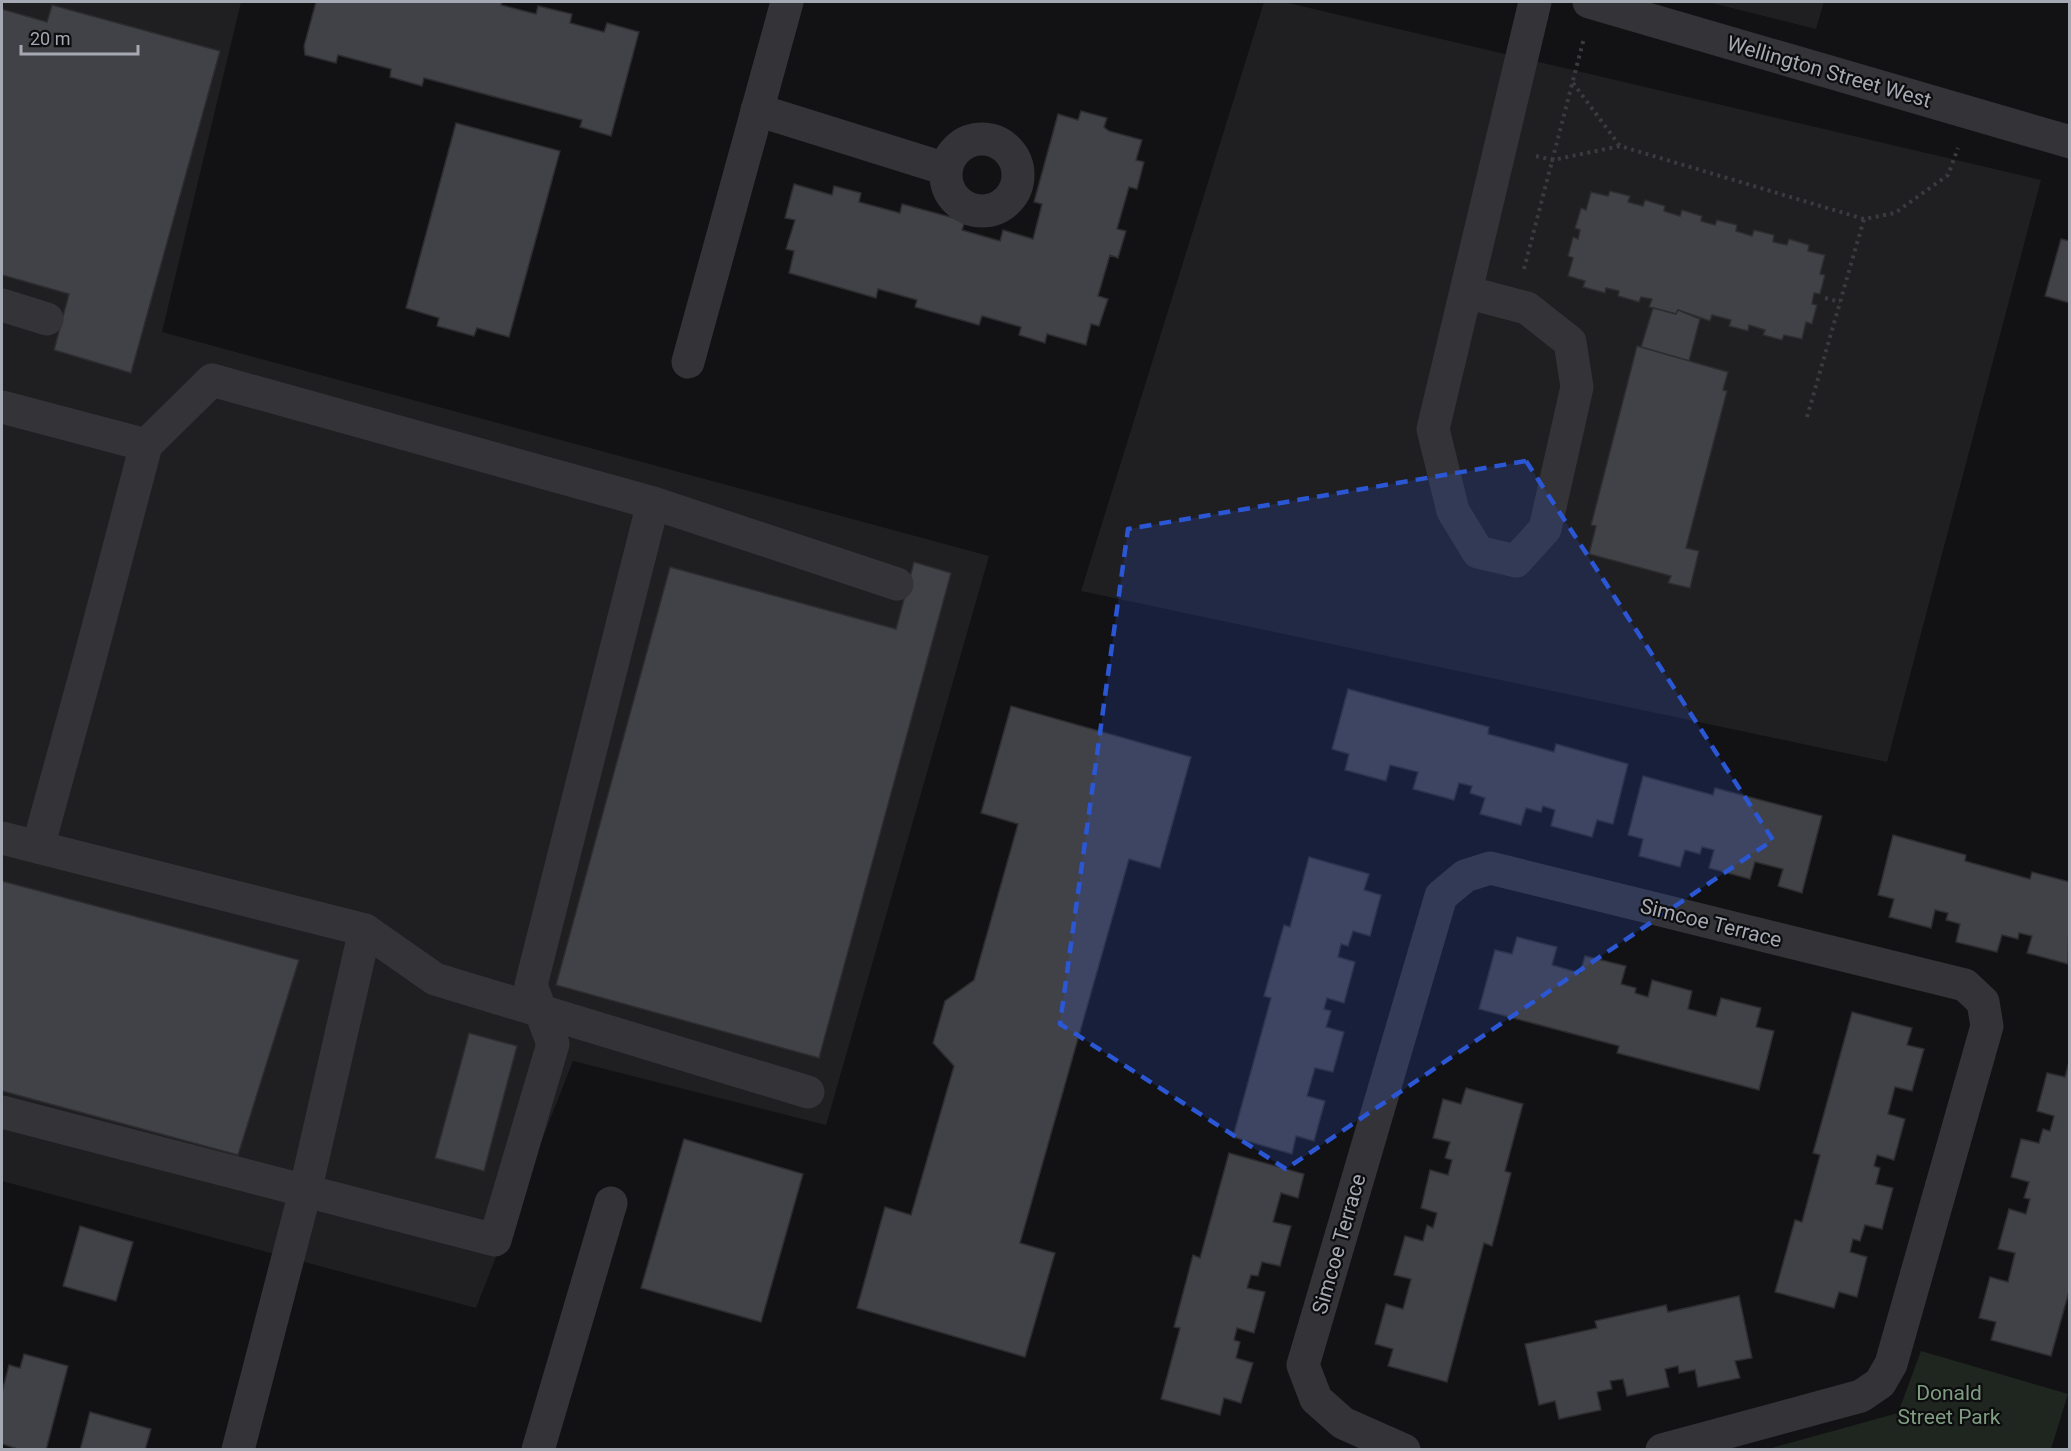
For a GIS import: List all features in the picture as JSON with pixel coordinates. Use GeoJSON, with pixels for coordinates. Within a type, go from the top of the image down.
{"type":"FeatureCollection","features":[{"type":"Feature","properties":{"kind":"street"},"geometry":{"type":"LineString","coordinates":[[688,362],[787,2]]}},
{"type":"Feature","properties":{"kind":"street"},"geometry":{"type":"LineString","coordinates":[[1466,292],[1527,308],[1570,342],[1577,387],[1545,529],[1516,561],[1478,552],[1453,511],[1433,429],[1535,2]]}},
{"type":"Feature","properties":{"kind":"street","name":"Wellington Street West"},"geometry":{"type":"LineString","coordinates":[[1591,2],[2070,142]]}},
{"type":"Feature","properties":{"kind":"street"},"geometry":{"type":"LineString","coordinates":[[757,110],[946,169]]}},
{"type":"Feature","properties":{"kind":"street"},"geometry":{"type":"LineString","coordinates":[[2,305],[47,319]]}},
{"type":"Feature","properties":{"kind":"street"},"geometry":{"type":"LineString","coordinates":[[38,847],[146,445],[212,380],[653,503],[897,584]]}},
{"type":"Feature","properties":{"kind":"street"},"geometry":{"type":"LineString","coordinates":[[2,407],[146,445]]}},
{"type":"Feature","properties":{"kind":"street"},"geometry":{"type":"LineString","coordinates":[[2,1112],[495,1240],[553,1044],[531,985],[653,503]]}},
{"type":"Feature","properties":{"kind":"street"},"geometry":{"type":"LineString","coordinates":[[2,838],[365,930],[435,979],[808,1092]]}},
{"type":"Feature","properties":{"kind":"street","name":"Simcoe Terrace"},"geometry":{"type":"LineString","coordinates":[[1404,1449],[1343,1423],[1316,1399],[1303,1365],[1441,896],[1465,876],[1490,868],[1965,986],[1983,1002],[1987,1026],[1891,1364],[1880,1383],[1861,1396],[1662,1449]]}},
{"type":"Feature","properties":{"kind":"street"},"geometry":{"type":"LineString","coordinates":[[238,1449],[305,1192],[365,930]]}},
{"type":"Feature","properties":{"kind":"street"},"geometry":{"type":"LineString","coordinates":[[538,1449],[611,1203]]}},
{"type":"Feature","properties":{"kind":"path"},"geometry":{"type":"LineString","coordinates":[[1515,305],[1573,83],[1591,2]]}},
{"type":"Feature","properties":{"kind":"path"},"geometry":{"type":"LineString","coordinates":[[1573,83],[1620,146]]}},
{"type":"Feature","properties":{"kind":"path"},"geometry":{"type":"LineString","coordinates":[[1500,147],[1553,160],[1620,146],[1864,219],[1895,213],[1948,175],[1970,113]]}},
{"type":"Feature","properties":{"kind":"path"},"geometry":{"type":"LineString","coordinates":[[1807,417],[1864,219]]}},
{"type":"Feature","properties":{"kind":"path"},"geometry":{"type":"LineString","coordinates":[[1826,298],[1840,302]]}},
{"type":"Feature","properties":{"kind":"highlighted area"},"geometry":{"type":"Polygon","coordinates":[[[1526,461],[1773,840],[1286,1169],[1060,1024],[1128,529],[1526,461]]]}},
{"type":"Feature","properties":{"kind":"shaded area"},"geometry":{"type":"Polygon","coordinates":[[[2,2],[241,2],[162,332],[989,556],[826,1125],[573,1061],[476,1308],[2,1181],[2,2]]]}},
{"type":"Feature","properties":{"kind":"shaded area"},"geometry":{"type":"Polygon","coordinates":[[[1264,2],[1284,2],[2041,180],[1887,762],[1081,591],[1264,2]]]}},
{"type":"Feature","properties":{"kind":"shaded area"},"geometry":{"type":"Polygon","coordinates":[[[1708,2],[1824,2],[1816,29],[1708,2]]]}},
{"type":"Feature","properties":{"kind":"green space","name":"Donald Street Park"},"geometry":{"type":"Polygon","coordinates":[[[1921,1351],[2068,1394],[2051,1449],[1768,1449],[1898,1413],[1921,1351]]]}},
{"type":"Feature","properties":{"kind":"building"},"geometry":{"type":"Polygon","coordinates":[[[316,2],[502,2],[501,5],[536,14],[538,6],[572,14],[570,23],[604,32],[607,23],[639,32],[611,136],[580,127],[582,120],[424,78],[422,86],[390,77],[391,69],[338,55],[336,63],[305,55],[304,46],[316,2]]]}},
{"type":"Feature","properties":{"kind":"building"},"geometry":{"type":"Polygon","coordinates":[[[52,5],[220,51],[131,373],[54,350],[69,294],[2,275],[2,9],[47,22],[52,5]]]}},
{"type":"Feature","properties":{"kind":"building"},"geometry":{"type":"Polygon","coordinates":[[[1081,111],[1107,118],[1104,127],[1109,131],[1142,140],[1136,160],[1144,162],[1137,189],[1129,187],[1117,229],[1126,231],[1118,258],[1110,255],[1098,296],[1108,299],[1099,326],[1091,324],[1086,345],[1047,334],[1045,343],[1019,335],[1021,327],[982,316],[979,325],[915,307],[917,300],[878,289],[876,298],[789,273],[794,251],[786,249],[795,220],[785,218],[794,184],[832,195],[834,186],[861,193],[859,202],[900,213],[902,204],[965,221],[962,230],[1000,241],[1003,230],[1033,239],[1042,204],[1034,202],[1058,114],[1078,120],[1081,111]]]}},
{"type":"Feature","properties":{"kind":"building"},"geometry":{"type":"Polygon","coordinates":[[[456,123],[560,151],[509,337],[477,328],[474,336],[437,326],[439,318],[406,308],[456,123]]]}},
{"type":"Feature","properties":{"kind":"building"},"geometry":{"type":"Polygon","coordinates":[[[1610,191],[1630,196],[1628,202],[1643,206],[1645,200],[1665,206],[1664,211],[1680,216],[1682,210],[1702,216],[1701,221],[1715,225],[1717,220],[1737,225],[1736,231],[1752,236],[1754,230],[1774,235],[1773,242],[1787,245],[1789,239],[1809,245],[1808,251],[1825,255],[1820,274],[1825,275],[1820,294],[1814,293],[1812,304],[1817,305],[1812,324],[1806,322],[1802,339],[1784,335],[1782,340],[1763,335],[1765,330],[1749,325],[1748,331],[1729,326],[1731,320],[1712,315],[1710,321],[1678,310],[1676,314],[1649,307],[1652,299],[1641,297],[1639,302],[1618,296],[1619,291],[1606,288],[1605,293],[1583,287],[1585,281],[1568,276],[1573,258],[1568,256],[1573,237],[1578,239],[1580,230],[1575,228],[1581,208],[1586,210],[1591,192],[1608,196],[1610,191]]]}},
{"type":"Feature","properties":{"kind":"building"},"geometry":{"type":"Polygon","coordinates":[[[2061,239],[2070,241],[2070,303],[2045,296],[2061,239]]]}},
{"type":"Feature","properties":{"kind":"building"},"geometry":{"type":"Polygon","coordinates":[[[1653,308],[1676,314],[1678,310],[1700,319],[1689,361],[1641,347],[1653,308]]]}},
{"type":"Feature","properties":{"kind":"building"},"geometry":{"type":"Polygon","coordinates":[[[1637,346],[1728,372],[1723,390],[1727,391],[1686,548],[1699,551],[1690,588],[1668,583],[1671,576],[1589,554],[1596,526],[1591,525],[1637,346]]]}},
{"type":"Feature","properties":{"kind":"building"},"geometry":{"type":"Polygon","coordinates":[[[914,562],[951,573],[819,1058],[556,985],[670,567],[896,629],[914,562]]]}},
{"type":"Feature","properties":{"kind":"building"},"geometry":{"type":"Polygon","coordinates":[[[1348,689],[1489,727],[1488,734],[1554,752],[1556,744],[1628,764],[1613,824],[1597,820],[1592,837],[1551,826],[1555,810],[1543,806],[1541,812],[1526,808],[1521,825],[1480,814],[1485,798],[1470,793],[1472,786],[1459,783],[1454,800],[1413,789],[1418,772],[1390,765],[1386,781],[1345,770],[1349,754],[1332,749],[1348,689]]]}},
{"type":"Feature","properties":{"kind":"building"},"geometry":{"type":"Polygon","coordinates":[[[1011,706],[1191,757],[1160,868],[1129,859],[1020,1243],[1055,1253],[1025,1357],[857,1308],[885,1207],[911,1215],[954,1066],[933,1043],[945,1001],[974,980],[1018,824],[981,813],[1011,706]]]}},
{"type":"Feature","properties":{"kind":"building"},"geometry":{"type":"Polygon","coordinates":[[[1643,776],[1713,795],[1715,788],[1822,816],[1802,893],[1778,886],[1783,869],[1755,862],[1750,879],[1709,868],[1714,850],[1702,847],[1700,854],[1685,850],[1680,867],[1639,856],[1643,839],[1628,835],[1643,776]]]}},
{"type":"Feature","properties":{"kind":"building"},"geometry":{"type":"Polygon","coordinates":[[[1893,835],[1966,855],[1965,861],[2030,879],[2032,872],[2070,882],[2068,964],[2027,953],[2032,936],[2019,933],[2018,939],[2002,935],[1997,952],[1956,942],[1960,924],[1946,920],[1948,913],[1935,910],[1931,928],[1889,917],[1894,899],[1878,895],[1893,835]]]}},
{"type":"Feature","properties":{"kind":"building"},"geometry":{"type":"Polygon","coordinates":[[[1309,857],[1369,874],[1364,890],[1381,895],[1370,936],[1353,931],[1348,946],[1341,944],[1338,957],[1355,962],[1344,1003],[1327,998],[1324,1009],[1331,1011],[1326,1027],[1344,1032],[1333,1072],[1315,1068],[1307,1096],[1325,1101],[1314,1141],[1296,1136],[1292,1154],[1233,1137],[1271,998],[1264,996],[1284,925],[1290,927],[1309,857]]]}},
{"type":"Feature","properties":{"kind":"building"},"geometry":{"type":"Polygon","coordinates":[[[2,881],[299,960],[238,1155],[2,1091],[2,881]]]}},
{"type":"Feature","properties":{"kind":"building"},"geometry":{"type":"Polygon","coordinates":[[[1517,937],[1557,947],[1552,965],[1580,973],[1585,956],[1626,966],[1621,984],[1636,988],[1635,993],[1648,997],[1652,980],[1692,991],[1688,1009],[1716,1016],[1721,998],[1761,1008],[1756,1027],[1774,1031],[1759,1090],[1617,1053],[1619,1046],[1479,1009],[1495,950],[1512,954],[1517,937]]]}},
{"type":"Feature","properties":{"kind":"building"},"geometry":{"type":"Polygon","coordinates":[[[1852,1012],[1912,1028],[1907,1045],[1924,1049],[1912,1091],[1895,1087],[1888,1114],[1905,1119],[1894,1160],[1877,1155],[1874,1166],[1880,1168],[1876,1184],[1893,1188],[1882,1229],[1865,1225],[1860,1241],[1853,1239],[1850,1252],[1867,1257],[1857,1297],[1839,1292],[1834,1308],[1775,1292],[1795,1220],[1802,1222],[1820,1155],[1813,1153],[1852,1012]]]}},
{"type":"Feature","properties":{"kind":"building"},"geometry":{"type":"Polygon","coordinates":[[[469,1033],[517,1046],[484,1171],[435,1158],[469,1033]]]}},
{"type":"Feature","properties":{"kind":"building"},"geometry":{"type":"Polygon","coordinates":[[[2069,1062],[2070,1288],[2051,1356],[1991,1340],[1996,1322],[1979,1318],[1990,1277],[2008,1282],[2015,1253],[1998,1249],[2009,1209],[2026,1214],[2030,1199],[2024,1198],[2029,1182],[2011,1177],[2021,1139],[2039,1143],[2043,1129],[2050,1131],[2054,1116],[2037,1111],[2047,1073],[2065,1077],[2069,1062]]]}},
{"type":"Feature","properties":{"kind":"building"},"geometry":{"type":"Polygon","coordinates":[[[1466,1088],[1523,1104],[1505,1171],[1511,1173],[1492,1246],[1484,1243],[1447,1382],[1388,1366],[1393,1349],[1375,1344],[1386,1304],[1403,1309],[1411,1279],[1394,1275],[1405,1236],[1423,1241],[1427,1225],[1433,1228],[1437,1213],[1421,1208],[1430,1170],[1448,1175],[1452,1160],[1445,1158],[1450,1142],[1433,1138],[1443,1099],[1461,1104],[1466,1088]]]}},
{"type":"Feature","properties":{"kind":"building"},"geometry":{"type":"Polygon","coordinates":[[[684,1139],[803,1174],[761,1322],[641,1288],[684,1139]]]}},
{"type":"Feature","properties":{"kind":"building"},"geometry":{"type":"Polygon","coordinates":[[[1229,1153],[1304,1174],[1298,1198],[1281,1193],[1273,1222],[1291,1226],[1280,1266],[1262,1262],[1258,1276],[1251,1275],[1247,1288],[1265,1292],[1254,1333],[1237,1328],[1234,1340],[1240,1342],[1236,1358],[1253,1363],[1241,1403],[1224,1398],[1220,1415],[1161,1399],[1180,1328],[1174,1327],[1193,1255],[1200,1258],[1229,1153]]]}},
{"type":"Feature","properties":{"kind":"building"},"geometry":{"type":"Polygon","coordinates":[[[80,1226],[133,1242],[116,1301],[63,1286],[80,1226]]]}},
{"type":"Feature","properties":{"kind":"building"},"geometry":{"type":"Polygon","coordinates":[[[1739,1296],[1752,1358],[1735,1361],[1740,1378],[1698,1387],[1695,1370],[1679,1373],[1678,1366],[1665,1369],[1669,1387],[1627,1396],[1623,1379],[1610,1381],[1612,1389],[1597,1392],[1601,1410],[1559,1419],[1555,1401],[1539,1405],[1525,1344],[1597,1328],[1595,1321],[1666,1305],[1668,1312],[1739,1296]]]}},
{"type":"Feature","properties":{"kind":"building"},"geometry":{"type":"Polygon","coordinates":[[[24,1354],[68,1366],[46,1450],[21,1450],[2,1444],[2,1392],[9,1365],[20,1368],[24,1354]]]}},
{"type":"Feature","properties":{"kind":"building"},"geometry":{"type":"Polygon","coordinates":[[[90,1412],[151,1429],[145,1450],[80,1450],[90,1412]]]}}]}
